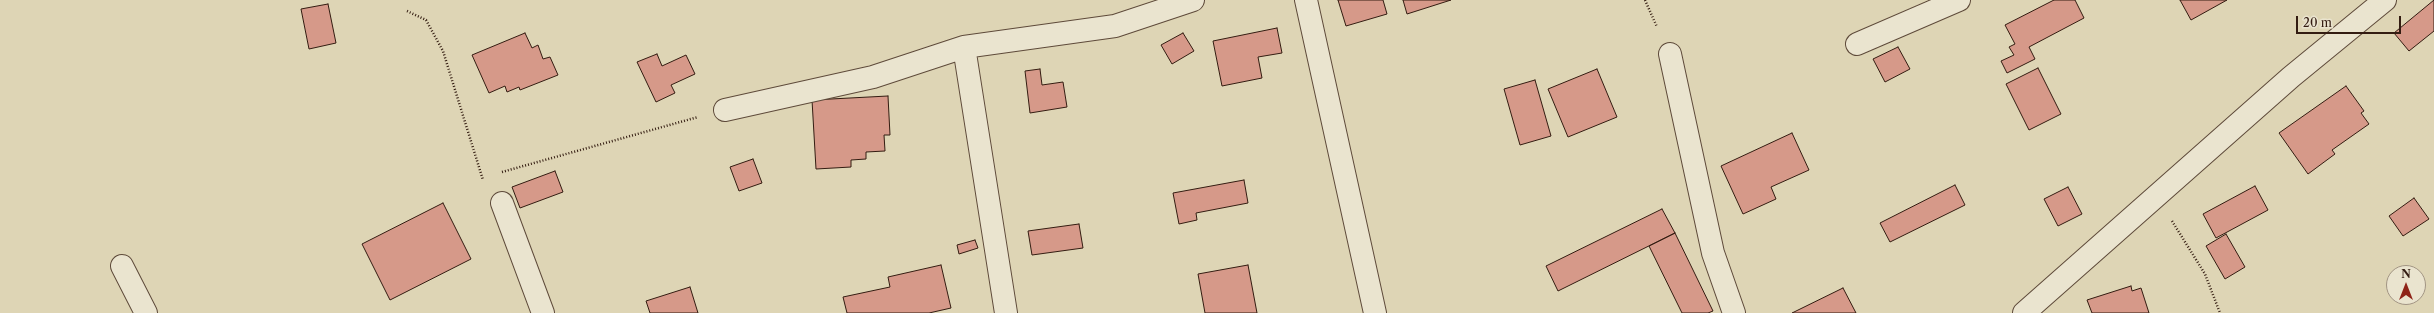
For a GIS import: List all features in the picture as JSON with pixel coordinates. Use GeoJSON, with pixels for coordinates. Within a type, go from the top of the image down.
{"type":"FeatureCollection","features":[{"type":"Feature","properties":{"kind":"street"},"geometry":{"type":"LineString","coordinates":[[725,110],[873,77],[964,47],[1115,26],[1193,0]]}},
{"type":"Feature","properties":{"kind":"street"},"geometry":{"type":"LineString","coordinates":[[1306,0],[1375,313]]}},
{"type":"Feature","properties":{"kind":"street"},"geometry":{"type":"LineString","coordinates":[[1857,44],[1959,0]]}},
{"type":"Feature","properties":{"kind":"street"},"geometry":{"type":"LineString","coordinates":[[2024,313],[2291,77],[2385,0]]}},
{"type":"Feature","properties":{"kind":"street"},"geometry":{"type":"LineString","coordinates":[[964,47],[1006,313]]}},
{"type":"Feature","properties":{"kind":"street"},"geometry":{"type":"LineString","coordinates":[[1670,54],[1713,253],[1734,313]]}},
{"type":"Feature","properties":{"kind":"street"},"geometry":{"type":"LineString","coordinates":[[502,203],[543,313]]}},
{"type":"Feature","properties":{"kind":"street"},"geometry":{"type":"LineString","coordinates":[[122,266],[146,313]]}},
{"type":"Feature","properties":{"kind":"path"},"geometry":{"type":"LineString","coordinates":[[407,10],[426,20],[442,51],[482,178],[502,203]]}},
{"type":"Feature","properties":{"kind":"path"},"geometry":{"type":"LineString","coordinates":[[497,174],[725,110]]}},
{"type":"Feature","properties":{"kind":"path"},"geometry":{"type":"LineString","coordinates":[[482,178],[489,176]]}},
{"type":"Feature","properties":{"kind":"path"},"geometry":{"type":"LineString","coordinates":[[2157,197],[2205,274],[2220,313]]}},
{"type":"Feature","properties":{"kind":"building"},"geometry":{"type":"Polygon","coordinates":[[[1338,0],[1383,0],[1387,14],[1346,26],[1338,0]]]}},
{"type":"Feature","properties":{"kind":"building"},"geometry":{"type":"Polygon","coordinates":[[[1403,0],[1451,0],[1407,14],[1403,0]]]}},
{"type":"Feature","properties":{"kind":"building"},"geometry":{"type":"Polygon","coordinates":[[[2054,0],[2075,0],[2084,18],[2029,47],[2035,59],[2007,73],[2001,61],[2014,55],[2009,47],[2015,44],[2005,25],[2054,0]]]}},
{"type":"Feature","properties":{"kind":"building"},"geometry":{"type":"Polygon","coordinates":[[[2180,0],[2227,0],[2191,20],[2180,0]]]}},
{"type":"Feature","properties":{"kind":"building"},"geometry":{"type":"Polygon","coordinates":[[[2434,0],[2434,31],[2409,51],[2394,33],[2434,0]]]}},
{"type":"Feature","properties":{"kind":"building"},"geometry":{"type":"Polygon","coordinates":[[[328,4],[336,43],[309,49],[301,9],[328,4]]]}},
{"type":"Feature","properties":{"kind":"building"},"geometry":{"type":"Polygon","coordinates":[[[1277,28],[1282,53],[1258,57],[1262,78],[1222,86],[1213,41],[1277,28]]]}},
{"type":"Feature","properties":{"kind":"building"},"geometry":{"type":"Polygon","coordinates":[[[525,33],[532,48],[538,45],[543,59],[550,57],[558,75],[520,90],[519,87],[507,92],[505,86],[489,93],[472,55],[525,33]]]}},
{"type":"Feature","properties":{"kind":"building"},"geometry":{"type":"Polygon","coordinates":[[[1183,33],[1194,51],[1172,64],[1161,45],[1183,33]]]}},
{"type":"Feature","properties":{"kind":"building"},"geometry":{"type":"Polygon","coordinates":[[[1898,47],[1910,69],[1885,82],[1873,59],[1898,47]]]}},
{"type":"Feature","properties":{"kind":"building"},"geometry":{"type":"Polygon","coordinates":[[[657,54],[662,66],[686,55],[695,74],[671,85],[675,93],[656,102],[637,62],[657,54]]]}},
{"type":"Feature","properties":{"kind":"building"},"geometry":{"type":"Polygon","coordinates":[[[2038,68],[2061,114],[2029,130],[2006,84],[2038,68]]]}},
{"type":"Feature","properties":{"kind":"building"},"geometry":{"type":"Polygon","coordinates":[[[1040,69],[1042,85],[1063,82],[1067,107],[1030,113],[1025,71],[1040,69]]]}},
{"type":"Feature","properties":{"kind":"building"},"geometry":{"type":"Polygon","coordinates":[[[1597,69],[1617,117],[1568,137],[1548,89],[1597,69]]]}},
{"type":"Feature","properties":{"kind":"building"},"geometry":{"type":"Polygon","coordinates":[[[1535,80],[1551,136],[1520,145],[1504,89],[1535,80]]]}},
{"type":"Feature","properties":{"kind":"building"},"geometry":{"type":"Polygon","coordinates":[[[2346,86],[2364,111],[2361,113],[2369,124],[2332,150],[2335,154],[2308,174],[2279,133],[2346,86]]]}},
{"type":"Feature","properties":{"kind":"building"},"geometry":{"type":"Polygon","coordinates":[[[888,96],[890,135],[884,135],[885,151],[866,152],[866,159],[851,160],[851,167],[816,169],[812,100],[888,96]]]}},
{"type":"Feature","properties":{"kind":"building"},"geometry":{"type":"Polygon","coordinates":[[[1792,133],[1809,170],[1771,187],[1776,199],[1743,214],[1721,166],[1792,133]]]}},
{"type":"Feature","properties":{"kind":"building"},"geometry":{"type":"Polygon","coordinates":[[[753,159],[762,183],[739,191],[730,167],[753,159]]]}},
{"type":"Feature","properties":{"kind":"building"},"geometry":{"type":"Polygon","coordinates":[[[555,171],[563,192],[520,208],[512,187],[555,171]]]}},
{"type":"Feature","properties":{"kind":"building"},"geometry":{"type":"Polygon","coordinates":[[[1244,180],[1248,203],[1196,213],[1197,220],[1179,224],[1173,193],[1244,180]]]}},
{"type":"Feature","properties":{"kind":"building"},"geometry":{"type":"Polygon","coordinates":[[[1955,185],[1965,205],[1890,242],[1880,223],[1955,185]]]}},
{"type":"Feature","properties":{"kind":"building"},"geometry":{"type":"Polygon","coordinates":[[[2255,186],[2268,210],[2216,238],[2203,214],[2255,186]]]}},
{"type":"Feature","properties":{"kind":"building"},"geometry":{"type":"Polygon","coordinates":[[[2068,187],[2082,214],[2058,226],[2044,199],[2068,187]]]}},
{"type":"Feature","properties":{"kind":"building"},"geometry":{"type":"Polygon","coordinates":[[[2414,198],[2429,219],[2403,236],[2389,216],[2414,198]]]}},
{"type":"Feature","properties":{"kind":"building"},"geometry":{"type":"Polygon","coordinates":[[[443,203],[471,259],[390,300],[362,244],[443,203]]]}},
{"type":"Feature","properties":{"kind":"building"},"geometry":{"type":"Polygon","coordinates":[[[1662,209],[1675,233],[1558,291],[1546,266],[1662,209]]]}},
{"type":"Feature","properties":{"kind":"building"},"geometry":{"type":"Polygon","coordinates":[[[1079,224],[1083,248],[1032,255],[1028,231],[1079,224]]]}},
{"type":"Feature","properties":{"kind":"building"},"geometry":{"type":"Polygon","coordinates":[[[1675,233],[1713,311],[1708,313],[1682,313],[1649,246],[1675,233]]]}},
{"type":"Feature","properties":{"kind":"building"},"geometry":{"type":"Polygon","coordinates":[[[2226,234],[2245,267],[2225,279],[2206,246],[2226,234]]]}},
{"type":"Feature","properties":{"kind":"building"},"geometry":{"type":"Polygon","coordinates":[[[975,240],[978,248],[959,254],[957,245],[975,240]]]}},
{"type":"Feature","properties":{"kind":"building"},"geometry":{"type":"Polygon","coordinates":[[[941,265],[951,308],[929,313],[847,313],[843,297],[890,287],[888,277],[941,265]]]}},
{"type":"Feature","properties":{"kind":"building"},"geometry":{"type":"Polygon","coordinates":[[[1248,265],[1257,313],[1205,313],[1198,274],[1248,265]]]}},
{"type":"Feature","properties":{"kind":"building"},"geometry":{"type":"Polygon","coordinates":[[[2131,286],[2132,291],[2141,288],[2149,313],[2092,313],[2087,300],[2131,286]]]}},
{"type":"Feature","properties":{"kind":"building"},"geometry":{"type":"Polygon","coordinates":[[[690,287],[698,313],[650,313],[646,301],[690,287]]]}},
{"type":"Feature","properties":{"kind":"building"},"geometry":{"type":"Polygon","coordinates":[[[1843,288],[1856,313],[1792,313],[1843,288]]]}}]}
